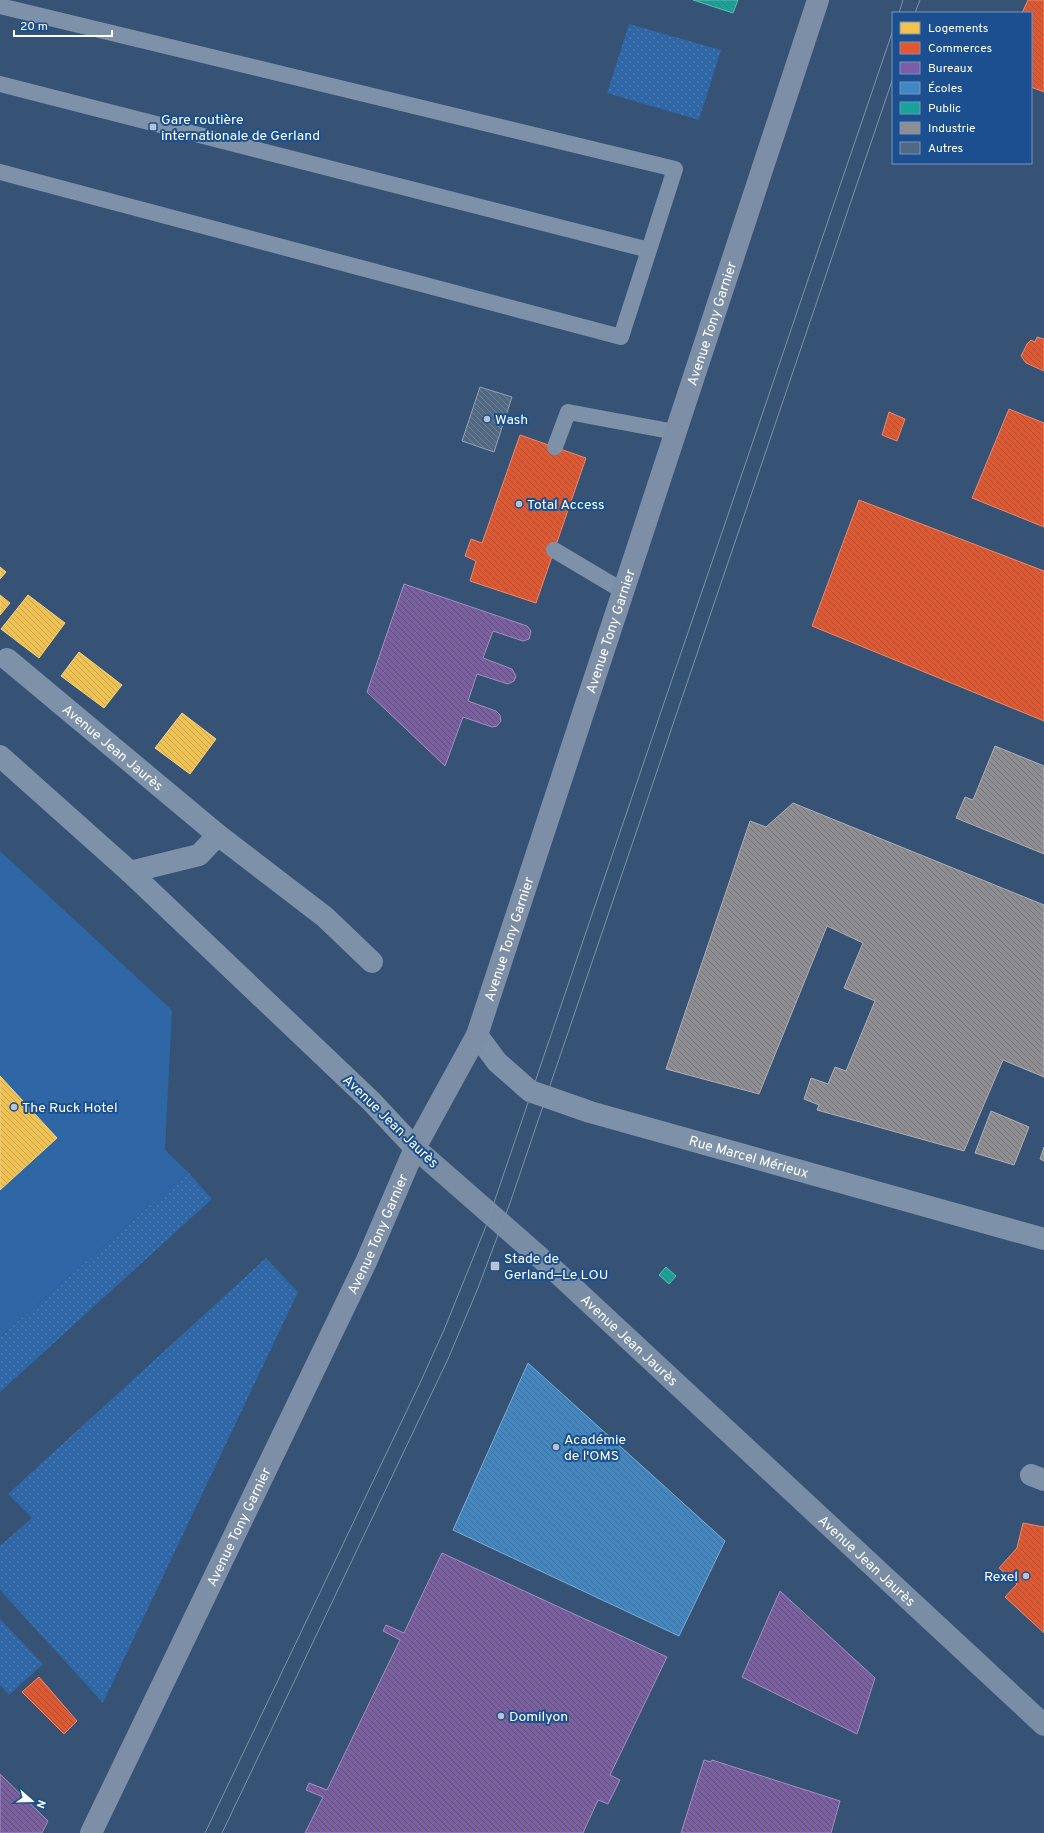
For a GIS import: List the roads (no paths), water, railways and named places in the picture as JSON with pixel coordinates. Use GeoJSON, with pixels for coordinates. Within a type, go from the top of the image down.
{"type":"FeatureCollection","features":[{"type":"Feature","properties":{"kind":"main road","name":"Avenue Tony Garnier"},"geometry":{"type":"LineString","coordinates":[[91,1833],[366,1262],[415,1148],[476,1035],[818,0]]}},
{"type":"Feature","properties":{"kind":"main road","name":"Avenue Jean Jaurès"},"geometry":{"type":"LineString","coordinates":[[415,1148],[552,1268],[1044,1725]]}},
{"type":"Feature","properties":{"kind":"street","name":"Avenue Jean Jaurès"},"geometry":{"type":"LineString","coordinates":[[7,659],[218,835],[325,917],[372,962]]}},
{"type":"Feature","properties":{"kind":"street","name":"Avenue Jean Jaurès"},"geometry":{"type":"LineString","coordinates":[[0,756],[130,872],[371,1101],[415,1148]]}},
{"type":"Feature","properties":{"kind":"street"},"geometry":{"type":"LineString","coordinates":[[130,872],[198,855],[218,835]]}},
{"type":"Feature","properties":{"kind":"street","name":"Rue Marcel Mérieux"},"geometry":{"type":"LineString","coordinates":[[476,1035],[498,1062],[530,1091],[590,1112],[1044,1238]]}},
{"type":"Feature","properties":{"kind":"lane"},"geometry":{"type":"LineString","coordinates":[[0,6],[675,169],[621,337],[0,172]]}},
{"type":"Feature","properties":{"kind":"lane"},"geometry":{"type":"LineString","coordinates":[[0,84],[649,250]]}},
{"type":"Feature","properties":{"kind":"lane"},"geometry":{"type":"LineString","coordinates":[[555,447],[568,412],[675,432]]}},
{"type":"Feature","properties":{"kind":"lane"},"geometry":{"type":"LineString","coordinates":[[554,550],[623,591]]}},
{"type":"Feature","properties":{"kind":"tram line"},"geometry":{"type":"LineString","coordinates":[[899,12],[903,0]]}},
{"type":"Feature","properties":{"kind":"tram line"},"geometry":{"type":"LineString","coordinates":[[915,12],[920,0]]}},
{"type":"Feature","properties":{"kind":"tram line"},"geometry":{"type":"LineString","coordinates":[[205,1833],[420,1383],[444,1330],[486,1226],[892,33]]}},
{"type":"Feature","properties":{"kind":"tram line"},"geometry":{"type":"LineString","coordinates":[[222,1833],[448,1359],[478,1288],[510,1203],[892,81]]}},
{"type":"Feature","properties":{"kind":"place","name":"Gare routière internationale de Gerland"},"geometry":{"type":"Point","coordinates":[153,127]}},
{"type":"Feature","properties":{"kind":"place","name":"Wash"},"geometry":{"type":"Point","coordinates":[487,419]}},
{"type":"Feature","properties":{"kind":"place","name":"Total Access"},"geometry":{"type":"Point","coordinates":[519,504]}},
{"type":"Feature","properties":{"kind":"place","name":"The Ruck Hotel"},"geometry":{"type":"Point","coordinates":[14,1107]}},
{"type":"Feature","properties":{"kind":"place","name":"Stade de Gerland—Le LOU"},"geometry":{"type":"Point","coordinates":[495,1266]}},
{"type":"Feature","properties":{"kind":"place","name":"Académie de l'OMS"},"geometry":{"type":"Point","coordinates":[556,1447]}},
{"type":"Feature","properties":{"kind":"place","name":"Rexel"},"geometry":{"type":"Point","coordinates":[1026,1576]}},
{"type":"Feature","properties":{"kind":"place","name":"Domilyon"},"geometry":{"type":"Point","coordinates":[501,1716]}}]}
